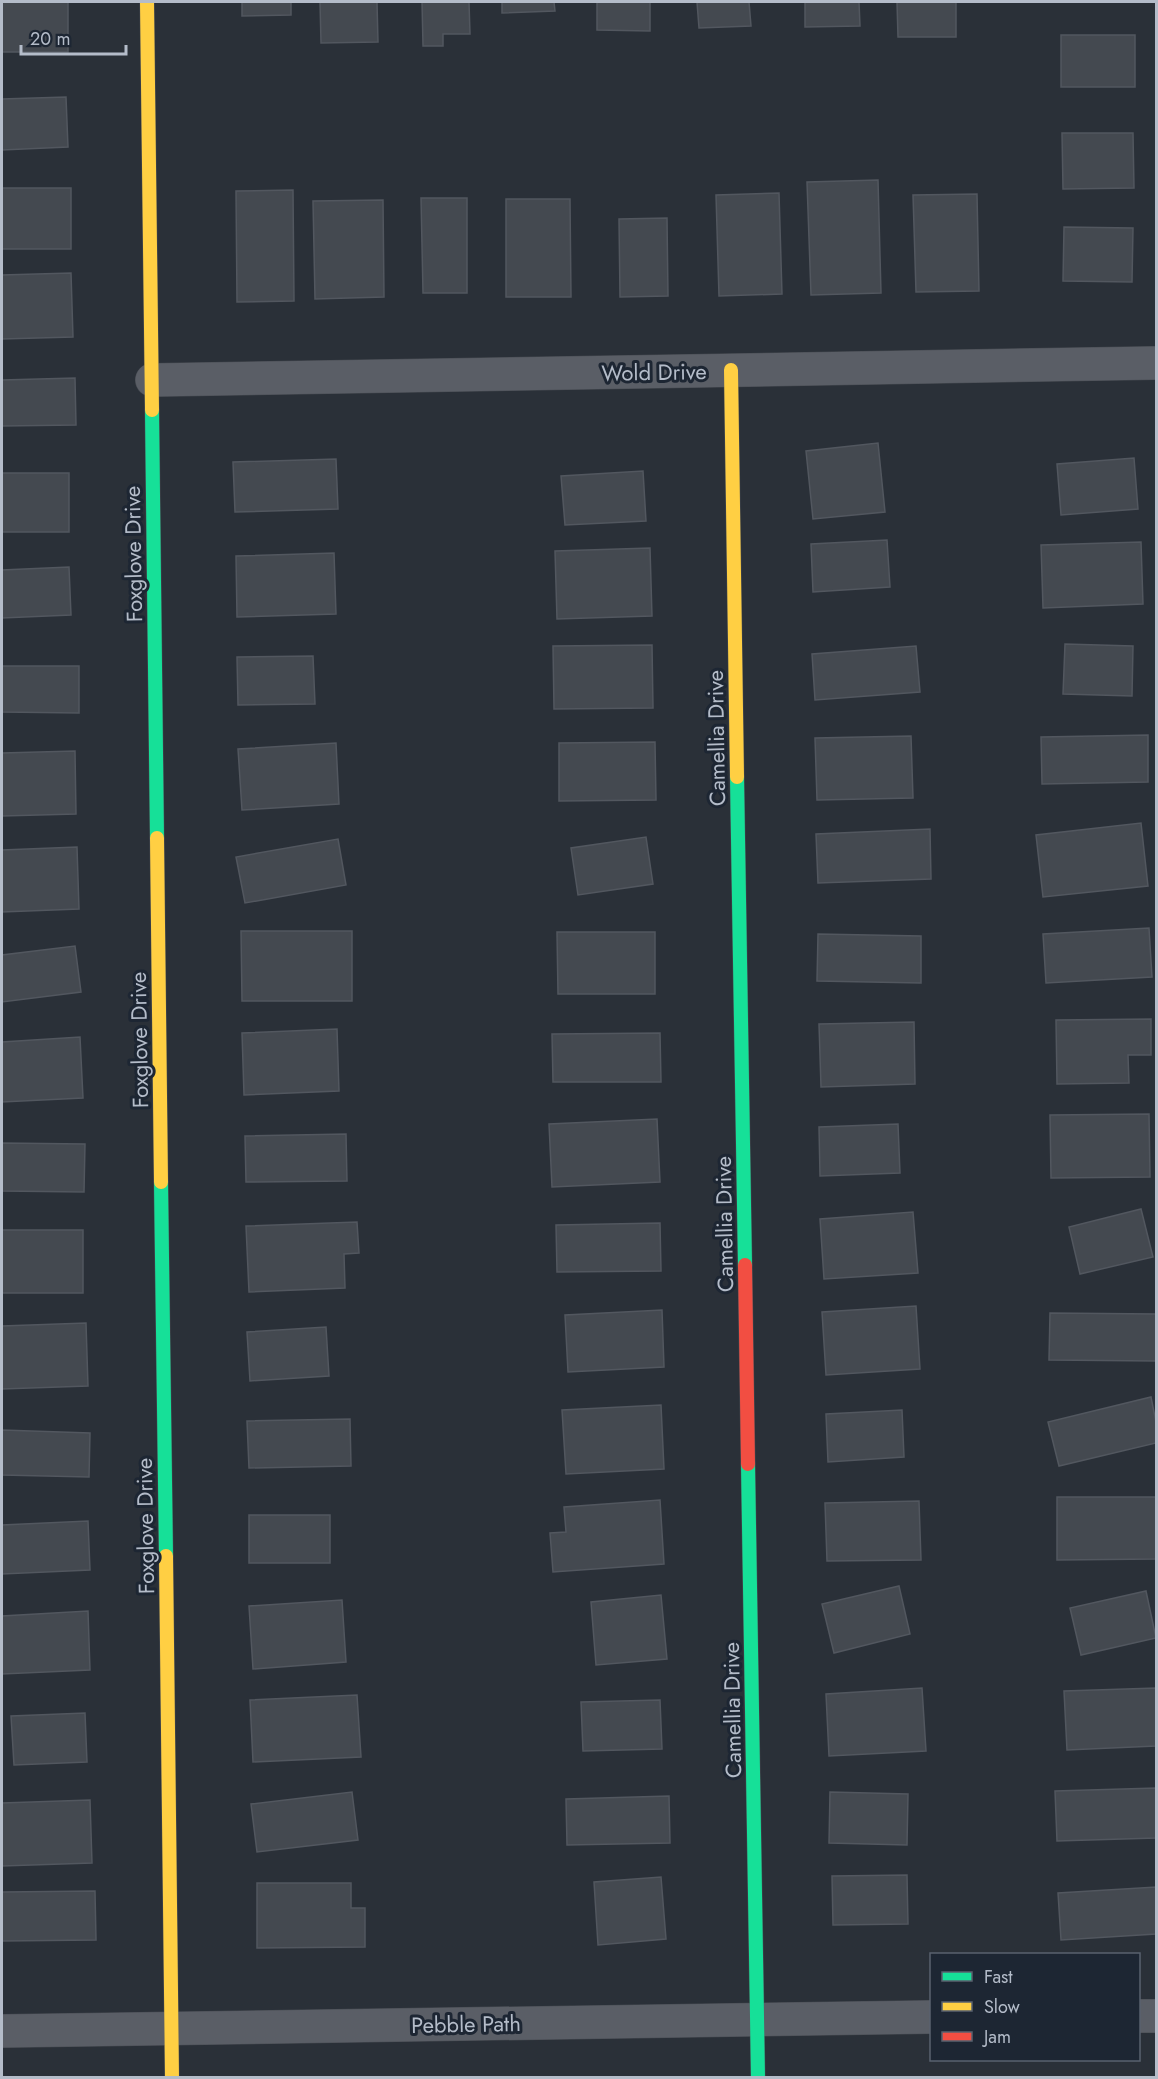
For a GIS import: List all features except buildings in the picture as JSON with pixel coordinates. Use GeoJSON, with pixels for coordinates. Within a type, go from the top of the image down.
{"type":"FeatureCollection","features":[{"type":"Feature","properties":{"kind":"street","name":"Foxglove Drive"},"geometry":{"type":"LineString","coordinates":[[147,2],[172,2078]]}},
{"type":"Feature","properties":{"kind":"street","name":"Wold Drive"},"geometry":{"type":"LineString","coordinates":[[152,380],[1156,363]]}},
{"type":"Feature","properties":{"kind":"street","name":"Camellia Drive"},"geometry":{"type":"LineString","coordinates":[[731,370],[758,2078]]}},
{"type":"Feature","properties":{"kind":"street"},"geometry":{"type":"LineString","coordinates":[[1140,2016],[1156,2016]]}},
{"type":"Feature","properties":{"kind":"street","name":"Pebble Path"},"geometry":{"type":"LineString","coordinates":[[2,2031],[930,2017]]}},
{"type":"Feature","properties":{"kind":"traffic: fast"},"geometry":{"type":"LineString","coordinates":[[152,410],[157,838]]}},
{"type":"Feature","properties":{"kind":"traffic: fast"},"geometry":{"type":"LineString","coordinates":[[737,777],[745,1265]]}},
{"type":"Feature","properties":{"kind":"traffic: fast"},"geometry":{"type":"LineString","coordinates":[[161,1182],[166,1556]]}},
{"type":"Feature","properties":{"kind":"traffic: fast"},"geometry":{"type":"LineString","coordinates":[[748,1464],[758,2078]]}},
{"type":"Feature","properties":{"kind":"traffic: slow"},"geometry":{"type":"LineString","coordinates":[[147,2],[152,410]]}},
{"type":"Feature","properties":{"kind":"traffic: slow"},"geometry":{"type":"LineString","coordinates":[[731,370],[737,777]]}},
{"type":"Feature","properties":{"kind":"traffic: slow"},"geometry":{"type":"LineString","coordinates":[[157,838],[161,1182]]}},
{"type":"Feature","properties":{"kind":"traffic: slow"},"geometry":{"type":"LineString","coordinates":[[166,1556],[172,2078]]}},
{"type":"Feature","properties":{"kind":"traffic: jam"},"geometry":{"type":"LineString","coordinates":[[745,1265],[748,1464]]}}]}
